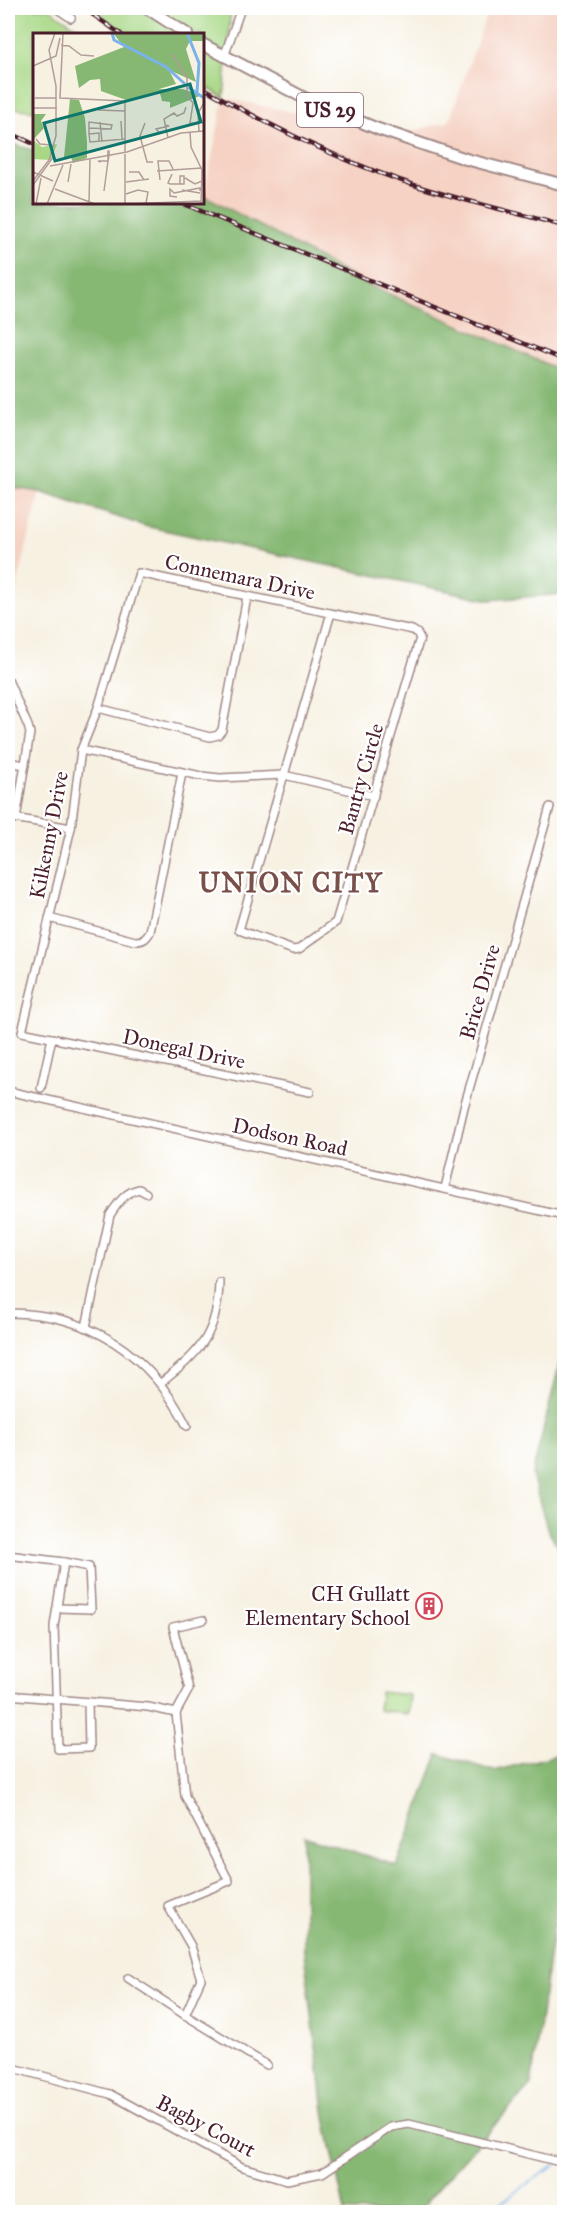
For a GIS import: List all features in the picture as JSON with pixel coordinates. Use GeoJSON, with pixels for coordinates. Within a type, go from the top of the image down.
{"type":"FeatureCollection","features":[{"type":"Feature","properties":{"kind":"main road"},"geometry":{"type":"LineString","coordinates":[[147,8],[186,33]]}},
{"type":"Feature","properties":{"kind":"main road","name":"US 29"},"geometry":{"type":"LineString","coordinates":[[204,45],[310,101],[378,129],[465,159],[564,185]]}},
{"type":"Feature","properties":{"kind":"street"},"geometry":{"type":"LineString","coordinates":[[56,8],[71,18]]}},
{"type":"Feature","properties":{"kind":"street"},"geometry":{"type":"LineString","coordinates":[[224,57],[241,8]]}},
{"type":"Feature","properties":{"kind":"street","name":"Connemara Drive"},"geometry":{"type":"LineString","coordinates":[[98,708],[139,573],[331,613]]}},
{"type":"Feature","properties":{"kind":"street"},"geometry":{"type":"LineString","coordinates":[[98,708],[210,737],[218,735],[222,729],[247,597]]}},
{"type":"Feature","properties":{"kind":"street","name":"Bantry Circle"},"geometry":{"type":"LineString","coordinates":[[331,613],[417,633],[420,638],[336,922],[299,949],[292,950],[239,930],[284,775],[331,613]]}},
{"type":"Feature","properties":{"kind":"street"},"geometry":{"type":"LineString","coordinates":[[8,680],[30,733],[16,819]]}},
{"type":"Feature","properties":{"kind":"street","name":"Kilkenny Drive"},"geometry":{"type":"LineString","coordinates":[[52,1038],[22,1032],[71,828],[81,750],[98,708]]}},
{"type":"Feature","properties":{"kind":"street"},"geometry":{"type":"LineString","coordinates":[[81,750],[182,773],[220,778],[284,775],[374,796]]}},
{"type":"Feature","properties":{"kind":"street"},"geometry":{"type":"LineString","coordinates":[[8,762],[25,765]]}},
{"type":"Feature","properties":{"kind":"street"},"geometry":{"type":"LineString","coordinates":[[49,918],[135,941],[147,938],[182,773]]}},
{"type":"Feature","properties":{"kind":"street","name":"Brice Drive"},"geometry":{"type":"LineString","coordinates":[[445,1188],[465,1107],[550,807]]}},
{"type":"Feature","properties":{"kind":"street"},"geometry":{"type":"LineString","coordinates":[[8,817],[71,828]]}},
{"type":"Feature","properties":{"kind":"street"},"geometry":{"type":"LineString","coordinates":[[41,1088],[52,1038]]}},
{"type":"Feature","properties":{"kind":"street","name":"Donegal Drive"},"geometry":{"type":"LineString","coordinates":[[52,1038],[310,1092]]}},
{"type":"Feature","properties":{"kind":"street","name":"Dodson Road"},"geometry":{"type":"LineString","coordinates":[[8,1091],[564,1216]]}},
{"type":"Feature","properties":{"kind":"street"},"geometry":{"type":"LineString","coordinates":[[86,1327],[110,1215],[131,1191],[139,1189],[146,1193]]}},
{"type":"Feature","properties":{"kind":"street"},"geometry":{"type":"LineString","coordinates":[[161,1383],[188,1362],[206,1339],[216,1311],[219,1282]]}},
{"type":"Feature","properties":{"kind":"street"},"geometry":{"type":"LineString","coordinates":[[8,1313],[44,1315],[86,1327],[124,1348],[147,1367],[161,1383],[176,1404],[187,1426]]}},
{"type":"Feature","properties":{"kind":"street"},"geometry":{"type":"LineString","coordinates":[[8,1555],[89,1567],[91,1609],[57,1608]]}},
{"type":"Feature","properties":{"kind":"street"},"geometry":{"type":"LineString","coordinates":[[64,1562],[54,1626],[58,1749],[88,1748],[88,1702]]}},
{"type":"Feature","properties":{"kind":"street"},"geometry":{"type":"LineString","coordinates":[[186,2015],[201,1979],[191,1946],[168,1905],[229,1881],[185,1796],[176,1713],[189,1689],[173,1627],[203,1620]]}},
{"type":"Feature","properties":{"kind":"street"},"geometry":{"type":"LineString","coordinates":[[8,1695],[148,1707],[176,1713]]}},
{"type":"Feature","properties":{"kind":"street"},"geometry":{"type":"LineString","coordinates":[[128,1978],[267,2065]]}},
{"type":"Feature","properties":{"kind":"street","name":"Bagby Court"},"geometry":{"type":"LineString","coordinates":[[8,2082],[13,2068],[110,2094],[242,2167],[287,2180],[322,2173],[391,2127],[409,2124],[564,2163]]}},
{"type":"Feature","properties":{"kind":"shaded area"},"geometry":{"type":"Polygon","coordinates":[[[489,8],[564,8],[564,372],[362,282],[204,195],[224,98],[402,134],[449,121],[489,8]]]}},
{"type":"Feature","properties":{"kind":"shaded area"},"geometry":{"type":"Polygon","coordinates":[[[8,487],[40,492],[8,623],[8,487]]]}},
{"type":"Feature","properties":{"kind":"green space"},"geometry":{"type":"Polygon","coordinates":[[[16,8],[48,8],[86,33],[33,33],[33,111],[8,107],[8,65],[16,8]]]}},
{"type":"Feature","properties":{"kind":"green space"},"geometry":{"type":"Polygon","coordinates":[[[93,8],[231,8],[224,98],[204,86],[204,33],[122,33],[93,8]]]}},
{"type":"Feature","properties":{"kind":"green space"},"geometry":{"type":"Polygon","coordinates":[[[12,144],[33,150],[33,204],[204,204],[204,195],[362,282],[564,372],[564,594],[489,600],[145,526],[40,492],[8,487],[8,177],[12,144]]]}},
{"type":"Feature","properties":{"kind":"green space"},"geometry":{"type":"Polygon","coordinates":[[[564,1346],[564,1555],[548,1531],[532,1475],[564,1346]]]}},
{"type":"Feature","properties":{"kind":"green space"},"geometry":{"type":"Polygon","coordinates":[[[380,1692],[410,1695],[408,1714],[378,1710],[380,1692]]]}},
{"type":"Feature","properties":{"kind":"green space"},"geometry":{"type":"Polygon","coordinates":[[[564,1734],[564,1853],[531,2085],[428,2199],[422,2212],[345,2212],[325,2118],[304,1952],[304,1835],[397,1866],[438,1754],[494,1771],[557,1755],[564,1734]]]}},
{"type":"Feature","properties":{"kind":"waterway"},"geometry":{"type":"LineString","coordinates":[[489,2212],[557,2164]]}},
{"type":"Feature","properties":{"kind":"railway"},"geometry":{"type":"LineString","coordinates":[[83,8],[120,33]]}},
{"type":"Feature","properties":{"kind":"railway"},"geometry":{"type":"LineString","coordinates":[[204,88],[279,129],[359,165],[432,191],[564,226]]}},
{"type":"Feature","properties":{"kind":"railway"},"geometry":{"type":"LineString","coordinates":[[8,132],[33,144]]}},
{"type":"Feature","properties":{"kind":"railway"},"geometry":{"type":"LineString","coordinates":[[184,204],[564,360]]}},
{"type":"Feature","properties":{"kind":"place","name":"CH Gullatt Elementary School"},"geometry":{"type":"Point","coordinates":[429,1606]}},
{"type":"Feature","properties":{"kind":"district","name":"UNION CITY"},"geometry":{"type":"Point","coordinates":[291,883]}}]}
